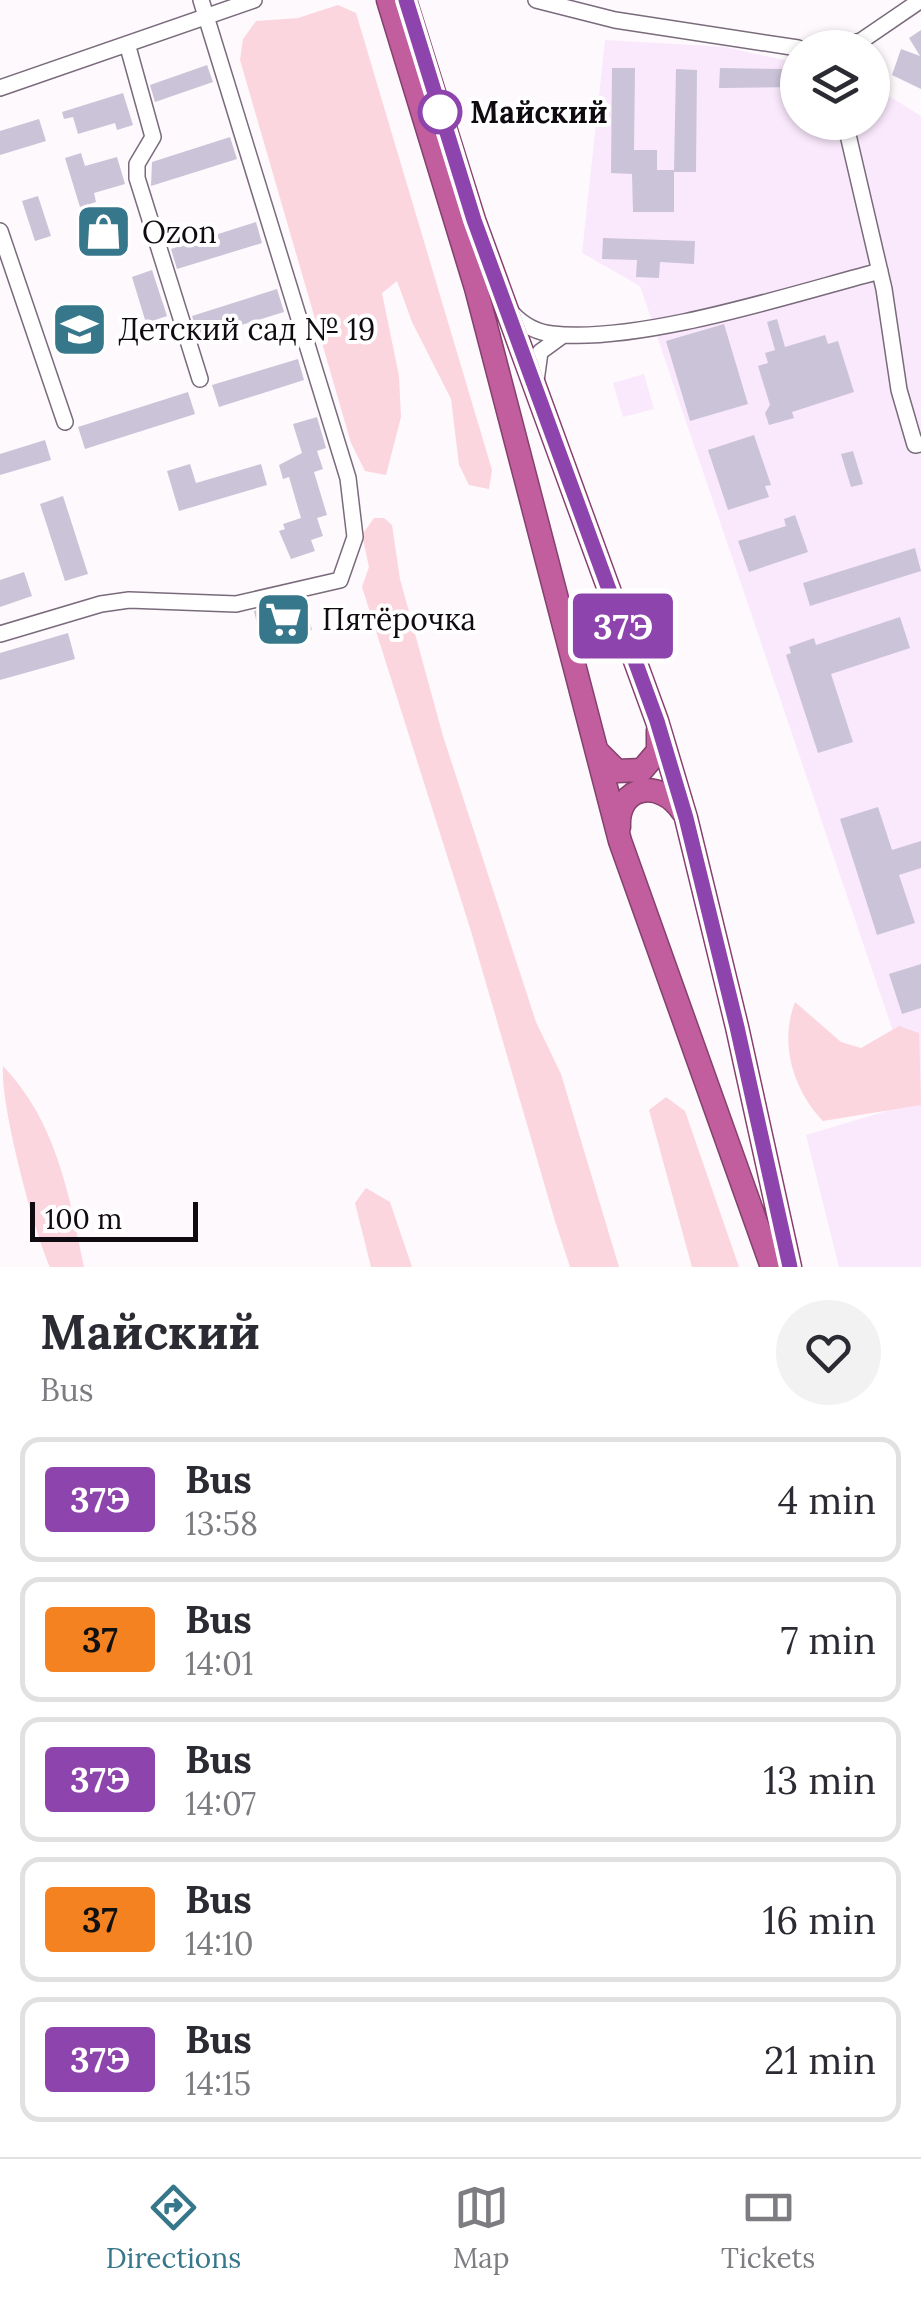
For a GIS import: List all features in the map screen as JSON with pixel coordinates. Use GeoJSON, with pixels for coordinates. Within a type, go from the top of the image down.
{"type":"FeatureCollection","features":[{"type":"Feature","properties":{"kind":"highway"},"geometry":{"type":"LineString","coordinates":[[392,3],[414,28],[501,297],[657,721],[686,818],[790,1267]]}},
{"type":"Feature","properties":{"kind":"highway"},"geometry":{"type":"LineString","coordinates":[[392,3],[476,288],[620,841],[772,1267]]}},
{"type":"Feature","properties":{"kind":"highway"},"geometry":{"type":"LineString","coordinates":[[593,745],[616,770],[642,770],[658,752],[657,721]]}},
{"type":"Feature","properties":{"kind":"highway"},"geometry":{"type":"LineString","coordinates":[[620,841],[619,815],[626,800],[637,790],[652,788],[667,793],[686,818]]}},
{"type":"Feature","properties":{"kind":"street"},"geometry":{"type":"LineString","coordinates":[[0,634],[101,604],[128,600],[236,604],[340,580],[353,549],[354,516],[348,478],[328,400],[201,0]]}},
{"type":"Feature","properties":{"kind":"street"},"geometry":{"type":"LineString","coordinates":[[0,88],[128,47],[254,0]]}},
{"type":"Feature","properties":{"kind":"street"},"geometry":{"type":"LineString","coordinates":[[414,28],[418,0]]}},
{"type":"Feature","properties":{"kind":"street"},"geometry":{"type":"LineString","coordinates":[[536,0],[615,20],[780,45]]}},
{"type":"Feature","properties":{"kind":"street"},"geometry":{"type":"LineString","coordinates":[[877,30],[921,0]]}},
{"type":"Feature","properties":{"kind":"street"},"geometry":{"type":"LineString","coordinates":[[128,47],[153,137],[137,164],[137,178],[200,379]]}},
{"type":"Feature","properties":{"kind":"street"},"geometry":{"type":"LineString","coordinates":[[849,140],[880,271],[899,390],[915,445],[921,444]]}},
{"type":"Feature","properties":{"kind":"street"},"geometry":{"type":"LineString","coordinates":[[0,231],[65,422]]}},
{"type":"Feature","properties":{"kind":"street"},"geometry":{"type":"LineString","coordinates":[[501,297],[522,324],[566,335],[676,321],[880,271]]}},
{"type":"Feature","properties":{"kind":"street"},"geometry":{"type":"LineString","coordinates":[[536,388],[540,352],[566,335]]}},
{"type":"Feature","properties":{"kind":"shaded area"},"geometry":{"type":"Polygon","coordinates":[[[338,5],[356,13],[492,470],[489,489],[469,485],[459,465],[451,399],[412,322],[397,281],[382,293],[399,376],[401,417],[386,475],[365,471],[351,443],[240,60],[243,39],[256,21],[298,18],[338,5]]]}},
{"type":"Feature","properties":{"kind":"shaded area"},"geometry":{"type":"Polygon","coordinates":[[[605,40],[725,47],[780,59],[780,140],[890,140],[890,97],[921,116],[921,1267],[839,1267],[806,1135],[917,1102],[640,286],[582,253],[605,40]]]}},
{"type":"Feature","properties":{"kind":"shaded area"},"geometry":{"type":"Polygon","coordinates":[[[644,374],[654,409],[623,417],[613,383],[644,374]]]}},
{"type":"Feature","properties":{"kind":"shaded area"},"geometry":{"type":"Polygon","coordinates":[[[374,518],[384,518],[392,525],[400,579],[443,736],[536,1022],[561,1074],[619,1267],[570,1267],[470,928],[362,587],[369,567],[362,535],[374,518]]]}},
{"type":"Feature","properties":{"kind":"shaded area"},"geometry":{"type":"Polygon","coordinates":[[[795,1002],[841,1042],[861,1048],[899,1026],[919,1033],[921,1105],[823,1121],[804,1095],[792,1065],[788,1034],[795,1002]]]}},
{"type":"Feature","properties":{"kind":"shaded area"},"geometry":{"type":"Polygon","coordinates":[[[3,1066],[36,1110],[48,1135],[66,1186],[84,1267],[50,1267],[19,1165],[3,1066]]]}},
{"type":"Feature","properties":{"kind":"shaded area"},"geometry":{"type":"Polygon","coordinates":[[[666,1097],[685,1111],[739,1267],[692,1267],[649,1110],[666,1097]]]}},
{"type":"Feature","properties":{"kind":"shaded area"},"geometry":{"type":"Polygon","coordinates":[[[366,1188],[390,1202],[412,1267],[371,1267],[355,1203],[366,1188]]]}},
{"type":"Feature","properties":{"kind":"building"},"geometry":{"type":"Polygon","coordinates":[[[921,30],[921,89],[892,75],[901,49],[920,56],[909,38],[921,30]]]}},
{"type":"Feature","properties":{"kind":"building"},"geometry":{"type":"Polygon","coordinates":[[[207,65],[213,82],[155,102],[150,85],[207,65]]]}},
{"type":"Feature","properties":{"kind":"building"},"geometry":{"type":"Polygon","coordinates":[[[612,68],[635,68],[634,150],[657,150],[657,170],[674,170],[676,69],[697,70],[696,172],[674,172],[674,212],[633,212],[632,174],[611,173],[612,68]]]}},
{"type":"Feature","properties":{"kind":"building"},"geometry":{"type":"Polygon","coordinates":[[[720,68],[780,69],[780,87],[719,88],[720,68]]]}},
{"type":"Feature","properties":{"kind":"building"},"geometry":{"type":"Polygon","coordinates":[[[123,93],[133,125],[117,130],[115,123],[78,134],[73,117],[64,119],[62,112],[123,93]]]}},
{"type":"Feature","properties":{"kind":"building"},"geometry":{"type":"Polygon","coordinates":[[[39,119],[46,141],[0,155],[0,131],[39,119]]]}},
{"type":"Feature","properties":{"kind":"building"},"geometry":{"type":"Polygon","coordinates":[[[230,137],[237,159],[151,186],[152,162],[230,137]]]}},
{"type":"Feature","properties":{"kind":"building"},"geometry":{"type":"Polygon","coordinates":[[[81,153],[85,166],[117,157],[125,184],[94,193],[96,202],[80,207],[65,158],[81,153]]]}},
{"type":"Feature","properties":{"kind":"building"},"geometry":{"type":"Polygon","coordinates":[[[38,196],[51,236],[35,241],[22,201],[38,196]]]}},
{"type":"Feature","properties":{"kind":"building"},"geometry":{"type":"Polygon","coordinates":[[[103,222],[108,240],[91,244],[86,227],[103,222]]]}},
{"type":"Feature","properties":{"kind":"building"},"geometry":{"type":"Polygon","coordinates":[[[256,222],[262,243],[177,269],[171,249],[256,222]]]}},
{"type":"Feature","properties":{"kind":"building"},"geometry":{"type":"Polygon","coordinates":[[[603,238],[695,241],[694,264],[660,262],[659,278],[636,277],[637,260],[602,259],[603,238]]]}},
{"type":"Feature","properties":{"kind":"building"},"geometry":{"type":"Polygon","coordinates":[[[152,270],[167,316],[146,323],[132,277],[152,270]]]}},
{"type":"Feature","properties":{"kind":"building"},"geometry":{"type":"Polygon","coordinates":[[[277,289],[284,312],[199,338],[192,316],[277,289]]]}},
{"type":"Feature","properties":{"kind":"building","name":"Детский сад № 19"},"geometry":{"type":"Polygon","coordinates":[[[84,306],[96,346],[74,352],[62,312],[84,306]]]}},
{"type":"Feature","properties":{"kind":"building"},"geometry":{"type":"Polygon","coordinates":[[[777,319],[785,347],[825,335],[828,344],[838,341],[854,392],[792,412],[794,418],[769,425],[765,413],[770,405],[758,366],[768,363],[765,353],[775,350],[767,322],[777,319]]]}},
{"type":"Feature","properties":{"kind":"building"},"geometry":{"type":"Polygon","coordinates":[[[724,324],[748,404],[690,421],[666,341],[724,324]]]}},
{"type":"Feature","properties":{"kind":"building"},"geometry":{"type":"Polygon","coordinates":[[[298,359],[304,380],[219,407],[212,385],[298,359]]]}},
{"type":"Feature","properties":{"kind":"building"},"geometry":{"type":"Polygon","coordinates":[[[188,392],[195,414],[85,449],[78,427],[188,392]]]}},
{"type":"Feature","properties":{"kind":"building"},"geometry":{"type":"Polygon","coordinates":[[[317,417],[326,448],[317,451],[323,469],[314,472],[327,515],[317,518],[323,536],[311,540],[315,551],[291,559],[279,531],[285,529],[283,524],[301,518],[289,477],[283,479],[279,465],[302,453],[293,424],[317,417]]]}},
{"type":"Feature","properties":{"kind":"building"},"geometry":{"type":"Polygon","coordinates":[[[754,435],[771,485],[765,486],[769,497],[728,510],[708,450],[754,435]]]}},
{"type":"Feature","properties":{"kind":"building"},"geometry":{"type":"Polygon","coordinates":[[[45,440],[51,460],[0,475],[0,454],[45,440]]]}},
{"type":"Feature","properties":{"kind":"building"},"geometry":{"type":"Polygon","coordinates":[[[853,451],[863,484],[851,487],[841,454],[853,451]]]}},
{"type":"Feature","properties":{"kind":"building"},"geometry":{"type":"Polygon","coordinates":[[[190,464],[196,483],[261,464],[267,485],[179,511],[167,471],[190,464]]]}},
{"type":"Feature","properties":{"kind":"building"},"geometry":{"type":"Polygon","coordinates":[[[63,496],[88,574],[65,581],[40,504],[63,496]]]}},
{"type":"Feature","properties":{"kind":"building"},"geometry":{"type":"Polygon","coordinates":[[[795,515],[808,552],[749,572],[738,541],[786,526],[784,519],[795,515]]]}},
{"type":"Feature","properties":{"kind":"building"},"geometry":{"type":"Polygon","coordinates":[[[915,548],[921,571],[810,606],[803,583],[915,548]]]}},
{"type":"Feature","properties":{"kind":"building"},"geometry":{"type":"Polygon","coordinates":[[[24,572],[32,596],[0,607],[0,580],[24,572]]]}},
{"type":"Feature","properties":{"kind":"building","name":"Пятёрочка"},"geometry":{"type":"Polygon","coordinates":[[[305,600],[312,630],[261,641],[254,611],[305,600]]]}},
{"type":"Feature","properties":{"kind":"building"},"geometry":{"type":"Polygon","coordinates":[[[900,617],[910,648],[831,674],[853,742],[818,753],[786,655],[791,653],[789,647],[814,638],[816,645],[900,617]]]}},
{"type":"Feature","properties":{"kind":"building"},"geometry":{"type":"Polygon","coordinates":[[[68,633],[75,659],[0,680],[0,653],[68,633]]]}},
{"type":"Feature","properties":{"kind":"building"},"geometry":{"type":"Polygon","coordinates":[[[878,807],[892,850],[921,841],[921,868],[899,875],[915,923],[877,935],[840,819],[878,807]]]}},
{"type":"Feature","properties":{"kind":"building"},"geometry":{"type":"Polygon","coordinates":[[[921,964],[921,1008],[902,1014],[889,974],[921,964]]]}},
{"type":"Feature","properties":{"kind":"bus line","name":"37Э"},"geometry":{"type":"LineString","coordinates":[[406,0],[474,220],[657,721],[686,818],[737,1027],[790,1267]]}},
{"type":"Feature","properties":{"kind":"place","name":"Майский"},"geometry":{"type":"Point","coordinates":[440,112]}},
{"type":"Feature","properties":{"kind":"place","name":"Ozon"},"geometry":{"type":"Point","coordinates":[103,232]}},
{"type":"Feature","properties":{"kind":"place","name":"Детский сад № 19"},"geometry":{"type":"Point","coordinates":[79,329]}},
{"type":"Feature","properties":{"kind":"place","name":"Пятёрочка"},"geometry":{"type":"Point","coordinates":[283,619]}}]}
